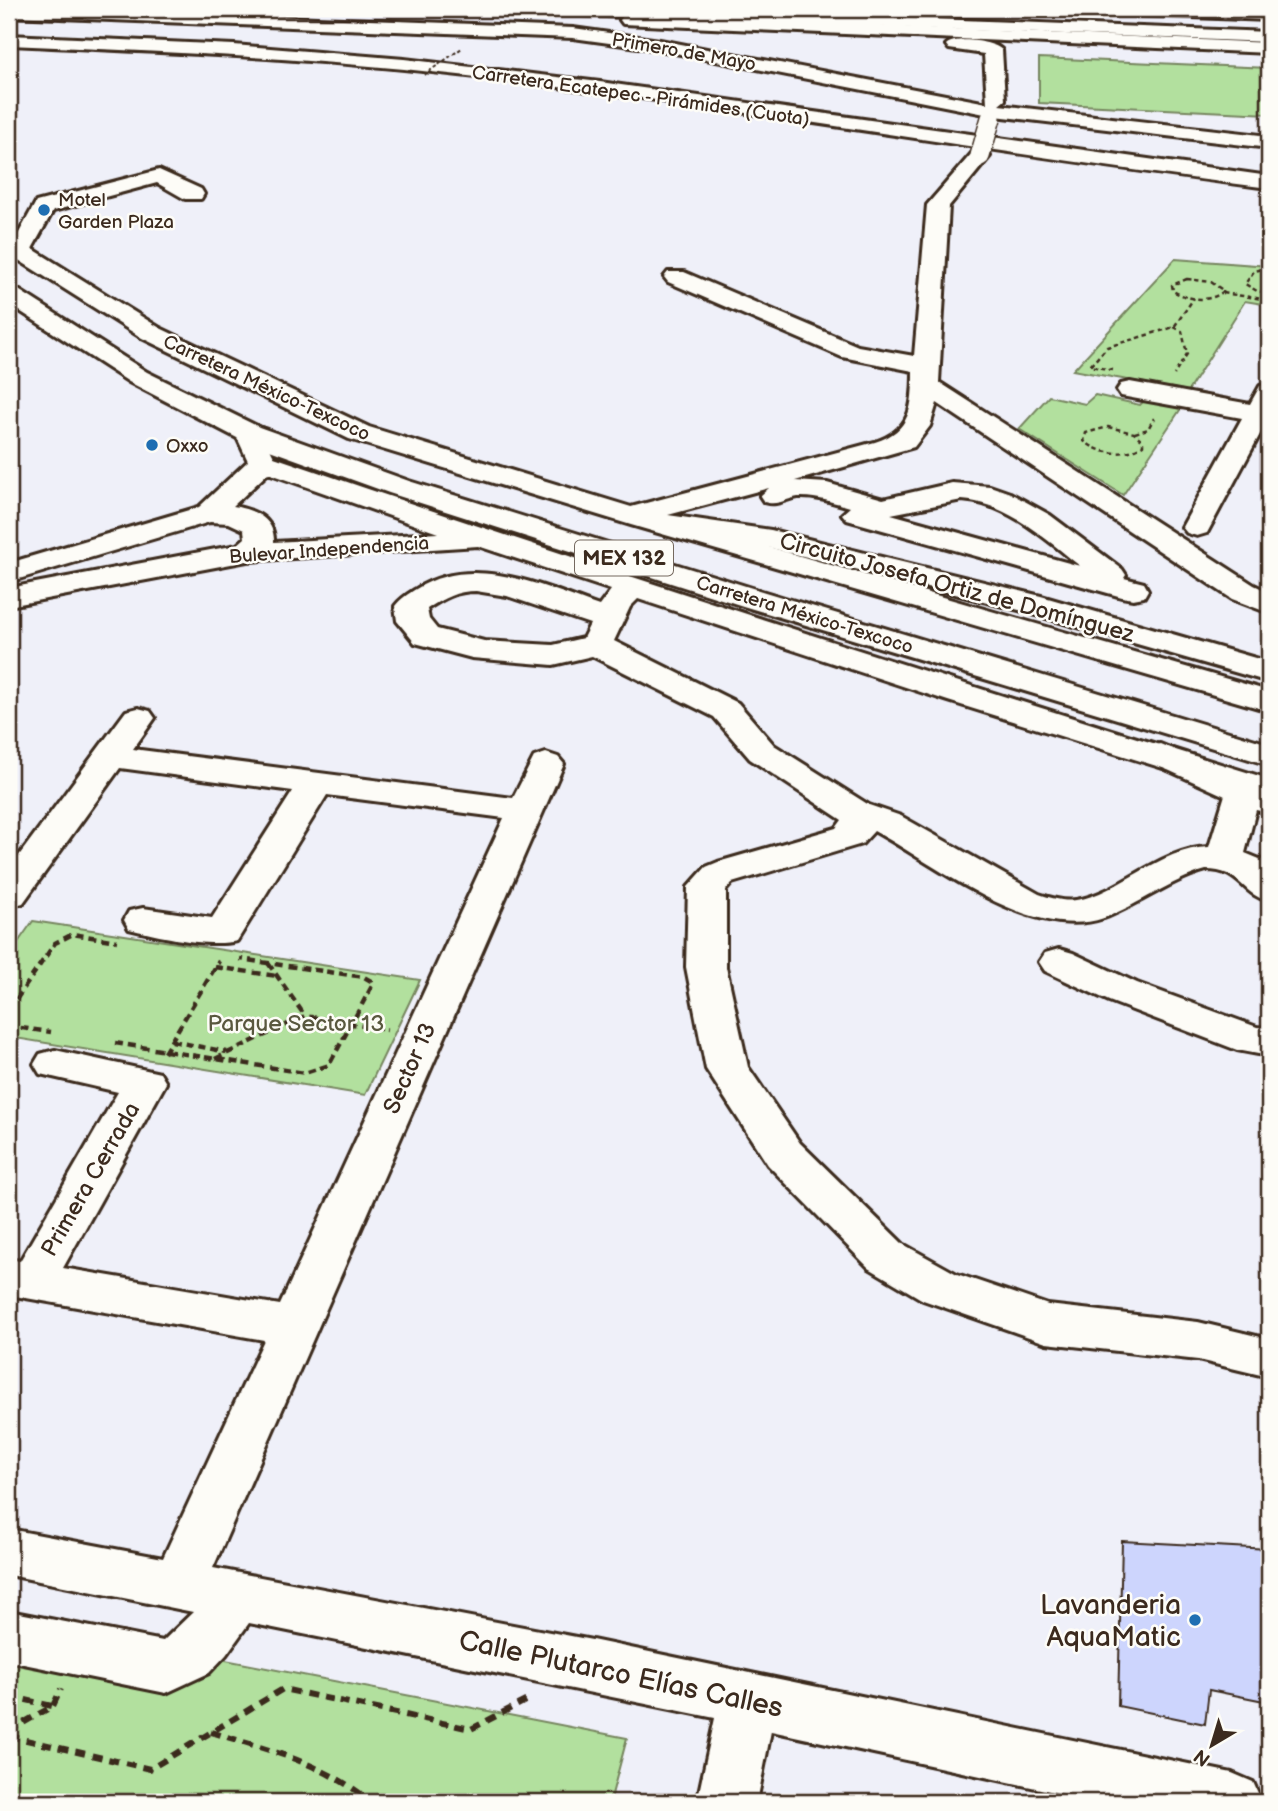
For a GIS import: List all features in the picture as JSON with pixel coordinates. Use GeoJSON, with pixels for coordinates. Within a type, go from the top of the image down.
{"type":"FeatureCollection","features":[{"type":"Feature","properties":{"kind":"main road"},"geometry":{"type":"LineString","coordinates":[[286,9],[1269,48]]}},
{"type":"Feature","properties":{"kind":"main road"},"geometry":{"type":"LineString","coordinates":[[365,9],[1013,38]]}},
{"type":"Feature","properties":{"kind":"main road"},"geometry":{"type":"LineString","coordinates":[[555,9],[817,14],[1269,37]]}},
{"type":"Feature","properties":{"kind":"main road"},"geometry":{"type":"LineString","coordinates":[[1115,9],[1205,10],[1269,15]]}},
{"type":"Feature","properties":{"kind":"main road","name":"Primero de Mayo"},"geometry":{"type":"LineString","coordinates":[[9,11],[573,33],[618,39],[995,110],[1269,142]]}},
{"type":"Feature","properties":{"kind":"main road","name":"Carretera Ecatepec - Pirámides (Cuota)"},"geometry":{"type":"LineString","coordinates":[[9,26],[278,40],[478,58],[1269,166]]}},
{"type":"Feature","properties":{"kind":"main road"},"geometry":{"type":"LineString","coordinates":[[618,39],[688,33],[982,47],[993,50],[994,110],[980,156],[938,205],[927,376],[915,429],[907,440],[635,518]]}},
{"type":"Feature","properties":{"kind":"main road","name":"Carretera Ecatepec - Pirámides (Cuota)"},"geometry":{"type":"LineString","coordinates":[[9,40],[234,50],[404,64],[600,88],[1269,182]]}},
{"type":"Feature","properties":{"kind":"main road"},"geometry":{"type":"LineString","coordinates":[[24,235],[44,207],[159,176],[193,194],[167,200]]}},
{"type":"Feature","properties":{"kind":"main road","name":"Carretera México-Texcoco"},"geometry":{"type":"LineString","coordinates":[[24,235],[151,333],[359,433],[635,518]]}},
{"type":"Feature","properties":{"kind":"main road"},"geometry":{"type":"LineString","coordinates":[[676,277],[851,352],[927,376],[1243,592],[1269,604]]}},
{"type":"Feature","properties":{"kind":"main road","name":"Carretera México-Texcoco"},"geometry":{"type":"LineString","coordinates":[[9,294],[138,377],[249,433],[412,492],[1269,755]]}},
{"type":"Feature","properties":{"kind":"main road"},"geometry":{"type":"LineString","coordinates":[[1123,380],[1266,407],[1197,527]]}},
{"type":"Feature","properties":{"kind":"main road"},"geometry":{"type":"LineString","coordinates":[[249,433],[263,463],[485,539],[960,694],[1160,754],[1261,794],[1224,857]]}},
{"type":"Feature","properties":{"kind":"main road","name":"Bulevar Independencia"},"geometry":{"type":"LineString","coordinates":[[11,592],[209,513],[263,463]]}},
{"type":"Feature","properties":{"kind":"main road"},"geometry":{"type":"LineString","coordinates":[[718,536],[783,490],[793,487],[804,487],[882,508],[963,491],[987,493],[1008,500],[1133,590],[857,514],[882,508]]}},
{"type":"Feature","properties":{"kind":"main road"},"geometry":{"type":"LineString","coordinates":[[209,513],[235,515],[258,526],[260,540],[247,552]]}},
{"type":"Feature","properties":{"kind":"main road","name":"Circuito Josefa Ortiz de Domínguez"},"geometry":{"type":"LineString","coordinates":[[635,518],[718,536],[771,538],[1030,603],[1269,672]]}},
{"type":"Feature","properties":{"kind":"main road","name":"Carretera México-Texcoco"},"geometry":{"type":"LineString","coordinates":[[718,536],[1269,701]]}},
{"type":"Feature","properties":{"kind":"main road","name":"Bulevar Independencia"},"geometry":{"type":"LineString","coordinates":[[11,592],[247,552],[485,539]]}},
{"type":"Feature","properties":{"kind":"main road"},"geometry":{"type":"LineString","coordinates":[[633,587],[616,603],[602,632],[553,655],[483,651],[426,636],[413,621],[411,606],[436,589],[459,582],[486,582],[602,632],[726,710],[762,752],[856,813],[888,824],[1025,902],[1046,910],[1087,911],[1192,860],[1224,857],[1242,862],[1260,876],[1269,890]]}},
{"type":"Feature","properties":{"kind":"main road"},"geometry":{"type":"LineString","coordinates":[[9,895],[138,718]]}},
{"type":"Feature","properties":{"kind":"main road"},"geometry":{"type":"LineString","coordinates":[[110,756],[526,810]]}},
{"type":"Feature","properties":{"kind":"main road","name":"Sector 13"},"geometry":{"type":"LineString","coordinates":[[180,1584],[422,1036],[546,764]]}},
{"type":"Feature","properties":{"kind":"main road"},"geometry":{"type":"LineString","coordinates":[[135,931],[220,951],[316,783]]}},
{"type":"Feature","properties":{"kind":"main road"},"geometry":{"type":"LineString","coordinates":[[856,813],[862,823],[849,836],[731,870],[719,875],[708,887],[706,967],[727,1069],[784,1154],[886,1256],[940,1287],[1046,1324],[1198,1340],[1269,1357]]}},
{"type":"Feature","properties":{"kind":"main road"},"geometry":{"type":"LineString","coordinates":[[1059,962],[1123,992],[1252,1040],[1269,1042]]}},
{"type":"Feature","properties":{"kind":"main road","name":"Primera Cerrada"},"geometry":{"type":"LineString","coordinates":[[20,1279],[155,1067],[55,1049]]}},
{"type":"Feature","properties":{"kind":"main road"},"geometry":{"type":"LineString","coordinates":[[20,1279],[295,1327]]}},
{"type":"Feature","properties":{"kind":"main road","name":"Calle Plutarco Elías Calles"},"geometry":{"type":"LineString","coordinates":[[9,1552],[748,1699],[1227,1802]]}},
{"type":"Feature","properties":{"kind":"main road"},"geometry":{"type":"LineString","coordinates":[[9,1636],[166,1667],[183,1661],[197,1650],[236,1596]]}},
{"type":"Feature","properties":{"kind":"main road"},"geometry":{"type":"LineString","coordinates":[[727,1802],[748,1699]]}},
{"type":"Feature","properties":{"kind":"path"},"geometry":{"type":"LineString","coordinates":[[595,15],[600,9]]}},
{"type":"Feature","properties":{"kind":"path"},"geometry":{"type":"LineString","coordinates":[[424,75],[462,48]]}},
{"type":"Feature","properties":{"kind":"path"},"geometry":{"type":"LineString","coordinates":[[1269,268],[1254,271],[1245,284],[1257,291],[1269,293]]}},
{"type":"Feature","properties":{"kind":"path"},"geometry":{"type":"LineString","coordinates":[[1223,293],[1223,288],[1203,280],[1187,279],[1171,285],[1177,294],[1194,298],[1211,299],[1223,293],[1269,300]]}},
{"type":"Feature","properties":{"kind":"path"},"geometry":{"type":"LineString","coordinates":[[1123,380],[1090,366],[1107,347],[1174,327],[1194,298]]}},
{"type":"Feature","properties":{"kind":"path"},"geometry":{"type":"LineString","coordinates":[[1171,380],[1186,354],[1182,331],[1174,327]]}},
{"type":"Feature","properties":{"kind":"path"},"geometry":{"type":"LineString","coordinates":[[1108,427],[1140,436],[1143,445],[1124,453],[1095,449],[1088,445],[1084,437],[1091,430],[1108,427]]}},
{"type":"Feature","properties":{"kind":"path"},"geometry":{"type":"LineString","coordinates":[[9,1010],[55,943],[64,937],[73,934],[135,931]]}},
{"type":"Feature","properties":{"kind":"path"},"geometry":{"type":"LineString","coordinates":[[110,1042],[155,1067],[215,1059],[305,1073],[329,1065],[372,986],[371,981],[363,977],[268,963],[220,951]]}},
{"type":"Feature","properties":{"kind":"path"},"geometry":{"type":"LineString","coordinates":[[220,951],[277,976]]}},
{"type":"Feature","properties":{"kind":"path"},"geometry":{"type":"LineString","coordinates":[[155,1067],[172,1041],[220,951]]}},
{"type":"Feature","properties":{"kind":"path"},"geometry":{"type":"LineString","coordinates":[[268,963],[304,1016]]}},
{"type":"Feature","properties":{"kind":"path"},"geometry":{"type":"LineString","coordinates":[[215,1059],[304,1016],[422,1036]]}},
{"type":"Feature","properties":{"kind":"path"},"geometry":{"type":"LineString","coordinates":[[9,1023],[55,1049]]}},
{"type":"Feature","properties":{"kind":"path"},"geometry":{"type":"LineString","coordinates":[[172,1041],[228,1053]]}},
{"type":"Feature","properties":{"kind":"path"},"geometry":{"type":"LineString","coordinates":[[9,1736],[150,1769],[283,1689],[471,1729],[531,1698]]}},
{"type":"Feature","properties":{"kind":"path"},"geometry":{"type":"LineString","coordinates":[[9,1696],[53,1706]]}},
{"type":"Feature","properties":{"kind":"path"},"geometry":{"type":"LineString","coordinates":[[211,1732],[317,1766],[354,1785],[371,1802]]}},
{"type":"Feature","properties":{"kind":"green space"},"geometry":{"type":"Polygon","coordinates":[[[1039,58],[1269,68],[1269,114],[1039,103],[1039,58]]]}},
{"type":"Feature","properties":{"kind":"green space"},"geometry":{"type":"Polygon","coordinates":[[[1175,259],[1269,266],[1269,305],[1245,301],[1188,391],[1073,370],[1175,259]]]}},
{"type":"Feature","properties":{"kind":"green space"},"geometry":{"type":"Polygon","coordinates":[[[1095,395],[1140,405],[1145,400],[1182,407],[1123,495],[1019,429],[1049,396],[1085,404],[1095,395]]]}},
{"type":"Feature","properties":{"kind":"green space","name":"Parque Sector 13"},"geometry":{"type":"Polygon","coordinates":[[[33,921],[420,980],[365,1095],[9,1037],[9,955],[33,921]]]}},
{"type":"Feature","properties":{"kind":"green space"},"geometry":{"type":"Polygon","coordinates":[[[9,1618],[627,1738],[610,1802],[9,1802],[9,1618]]]}},
{"type":"Feature","properties":{"kind":"building","name":"Lavanderia AquaMatic"},"geometry":{"type":"Polygon","coordinates":[[[1122,1541],[1269,1549],[1269,1702],[1209,1690],[1205,1724],[1118,1706],[1122,1541]]]}},
{"type":"Feature","properties":{"kind":"place","name":"Motel Garden Plaza"},"geometry":{"type":"Point","coordinates":[44,210]}},
{"type":"Feature","properties":{"kind":"place","name":"Oxxo"},"geometry":{"type":"Point","coordinates":[152,445]}},
{"type":"Feature","properties":{"kind":"place","name":"Lavanderia AquaMatic"},"geometry":{"type":"Point","coordinates":[1195,1620]}}]}
